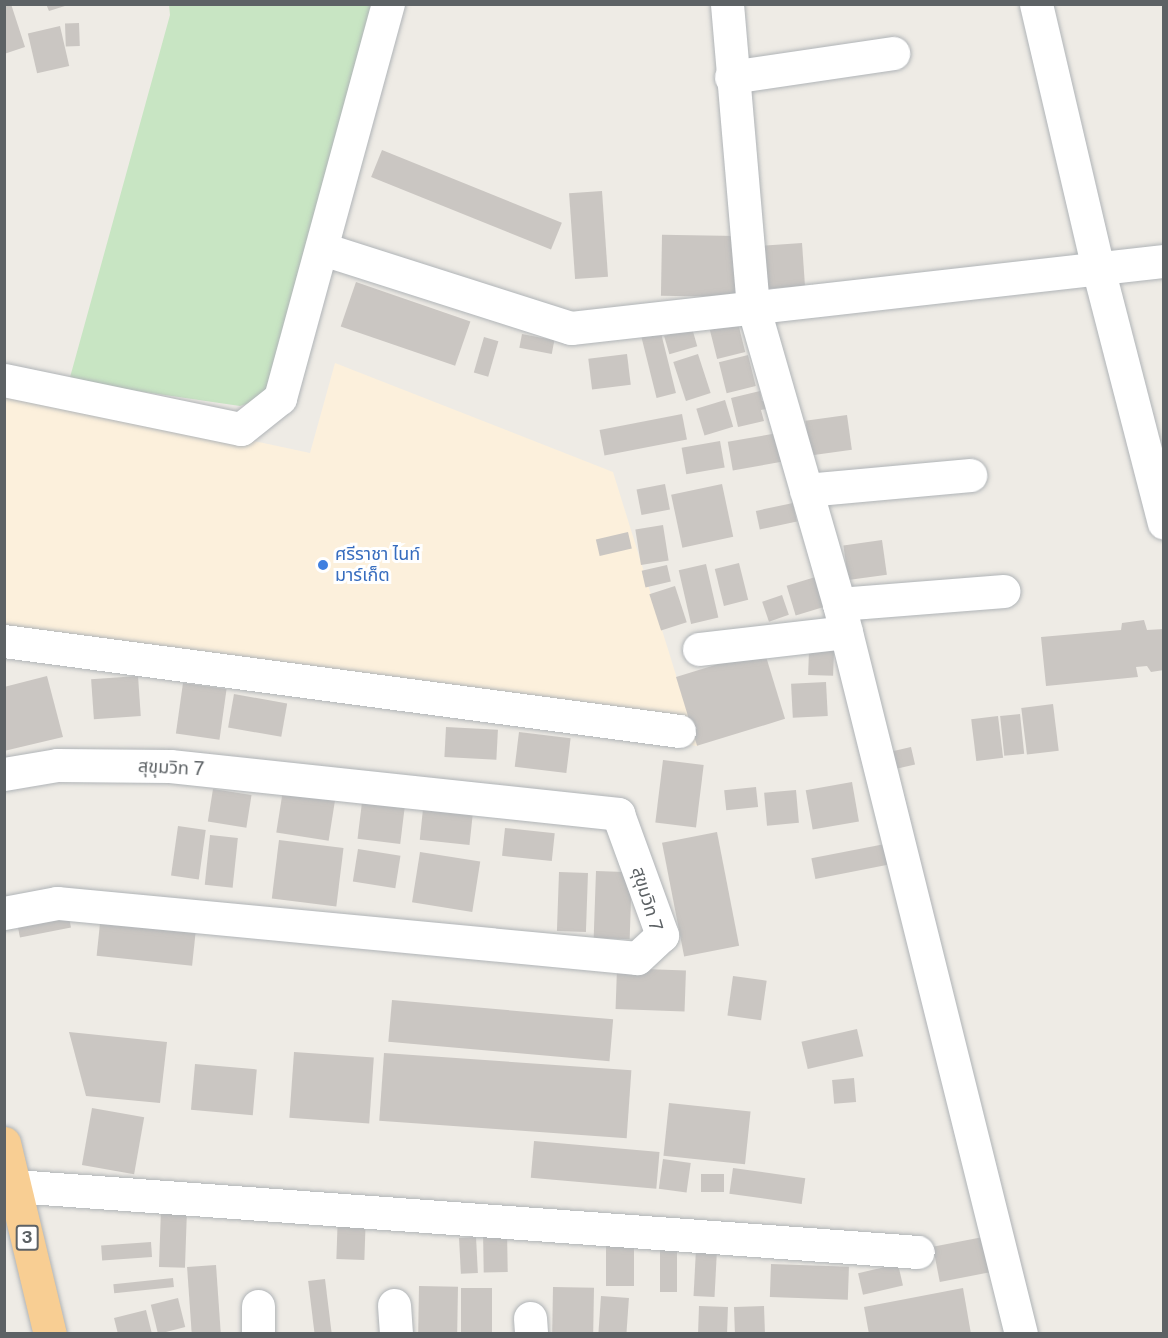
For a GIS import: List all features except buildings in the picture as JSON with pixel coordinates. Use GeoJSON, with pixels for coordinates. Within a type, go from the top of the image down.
{"type":"FeatureCollection","features":[{"type":"Feature","properties":{"kind":"highway","name":"3"},"geometry":{"type":"LineString","coordinates":[[4,1143],[50,1334]]}},
{"type":"Feature","properties":{"kind":"street"},"geometry":{"type":"LineString","coordinates":[[4,380],[241,429],[280,398],[323,249],[388,4]]}},
{"type":"Feature","properties":{"kind":"street"},"geometry":{"type":"LineString","coordinates":[[727,4],[731,77],[753,306],[843,618],[1021,1334]]}},
{"type":"Feature","properties":{"kind":"street"},"geometry":{"type":"LineString","coordinates":[[1036,4],[1098,268],[1154,451],[1164,523]]}},
{"type":"Feature","properties":{"kind":"street"},"geometry":{"type":"LineString","coordinates":[[731,77],[893,53]]}},
{"type":"Feature","properties":{"kind":"street"},"geometry":{"type":"LineString","coordinates":[[323,249],[571,328],[1164,261]]}},
{"type":"Feature","properties":{"kind":"street"},"geometry":{"type":"LineString","coordinates":[[806,490],[970,474]]}},
{"type":"Feature","properties":{"kind":"street"},"geometry":{"type":"LineString","coordinates":[[699,649],[843,618],[1003,591]]}},
{"type":"Feature","properties":{"kind":"street"},"geometry":{"type":"LineString","coordinates":[[4,641],[679,731]]}},
{"type":"Feature","properties":{"kind":"street","name":"สุขุมวิท 7"},"geometry":{"type":"LineString","coordinates":[[4,774],[57,765],[170,766],[618,814],[662,935],[637,958],[57,903],[4,913]]}},
{"type":"Feature","properties":{"kind":"street"},"geometry":{"type":"LineString","coordinates":[[15,1186],[918,1252]]}},
{"type":"Feature","properties":{"kind":"shaded area","name":"ศรีราชา ไนท์ มาร์เก็ต"},"geometry":{"type":"Polygon","coordinates":[[[335,363],[613,472],[698,746],[5,658],[5,387],[310,453],[335,363]]]}},
{"type":"Feature","properties":{"kind":"green space"},"geometry":{"type":"Polygon","coordinates":[[[169,5],[377,5],[270,396],[240,406],[69,381],[170,15],[169,5]]]}},
{"type":"Feature","properties":{"kind":"place","name":"ศรีราชา ไนท์ มาร์เก็ต"},"geometry":{"type":"Point","coordinates":[323,565]}}]}
